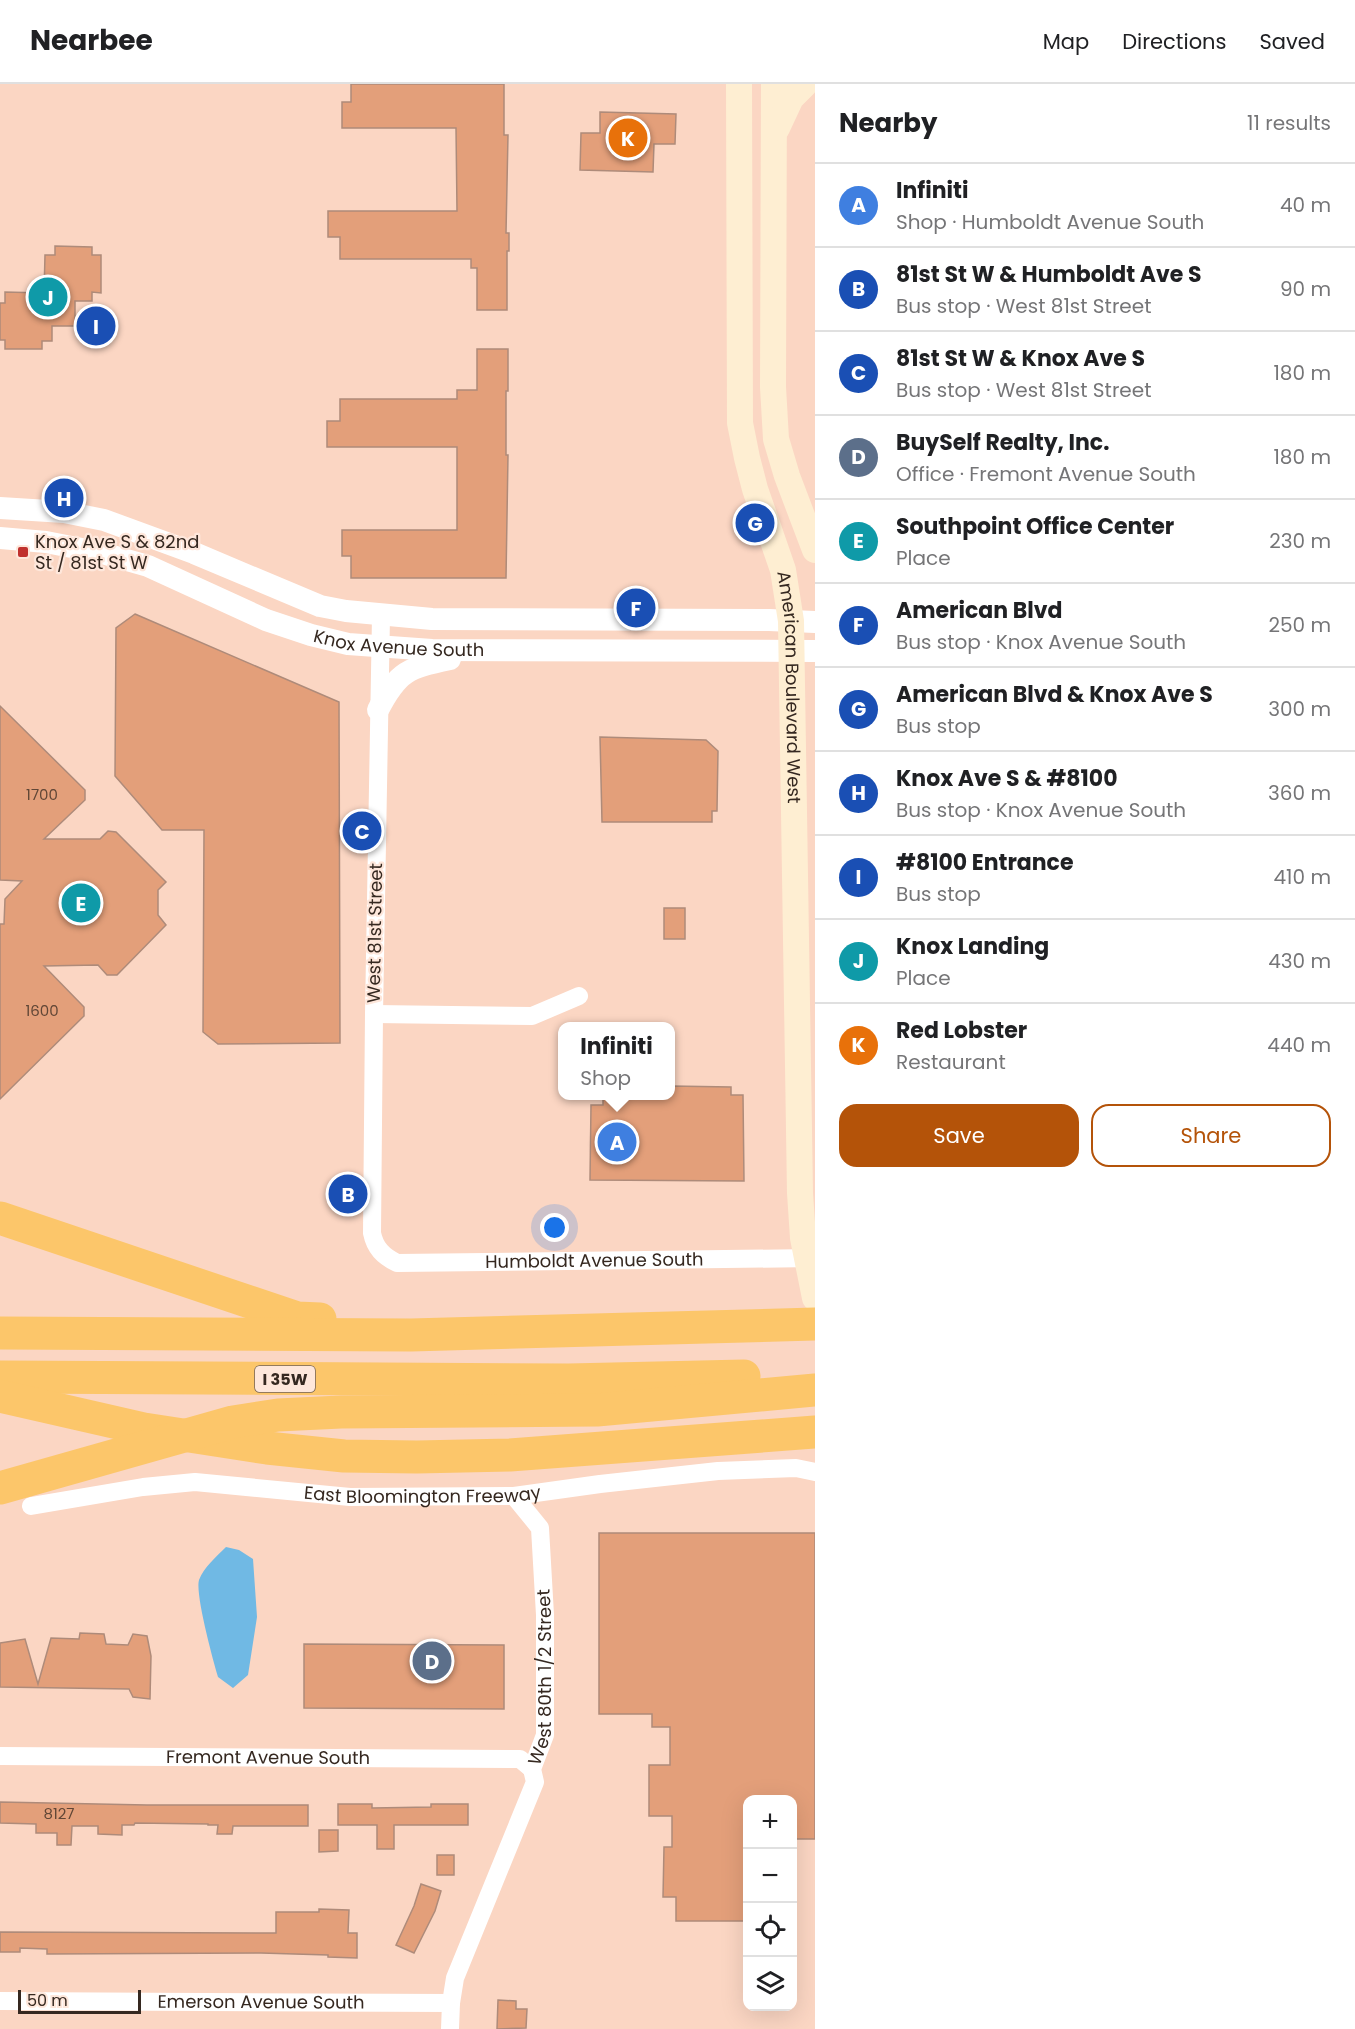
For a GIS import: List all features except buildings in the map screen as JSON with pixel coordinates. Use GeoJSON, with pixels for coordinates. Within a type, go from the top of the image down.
{"type":"FeatureCollection","features":[{"type":"Feature","properties":{"kind":"highway"},"geometry":{"type":"LineString","coordinates":[[0,1218],[297,1318],[565,1331]]}},
{"type":"Feature","properties":{"kind":"highway"},"geometry":{"type":"LineString","coordinates":[[0,1333],[411,1335],[815,1324]]}},
{"type":"Feature","properties":{"kind":"highway","name":"I 35W"},"geometry":{"type":"LineString","coordinates":[[0,1377],[569,1380],[815,1374]]}},
{"type":"Feature","properties":{"kind":"highway"},"geometry":{"type":"LineString","coordinates":[[0,1488],[233,1422],[278,1415],[341,1412],[597,1410],[815,1390]]}},
{"type":"Feature","properties":{"kind":"highway"},"geometry":{"type":"LineString","coordinates":[[0,1396],[144,1429],[267,1448],[344,1456],[510,1455],[815,1432]]}},
{"type":"Feature","properties":{"kind":"main road","name":"American Boulevard West"},"geometry":{"type":"LineString","coordinates":[[739,84],[740,423],[755,489],[803,622],[805,857],[800,1193],[803,1238],[815,1298]]}},
{"type":"Feature","properties":{"kind":"main road"},"geometry":{"type":"LineString","coordinates":[[774,84],[773,387],[776,440],[815,550]]}},
{"type":"Feature","properties":{"kind":"main road"},"geometry":{"type":"LineString","coordinates":[[774,136],[791,98],[805,84]]}},
{"type":"Feature","properties":{"kind":"street","name":"Knox Avenue South"},"geometry":{"type":"LineString","coordinates":[[3,507],[64,512],[104,520],[183,549],[320,606],[381,616],[463,620],[803,622]]}},
{"type":"Feature","properties":{"kind":"street","name":"Knox Avenue South"},"geometry":{"type":"LineString","coordinates":[[4,538],[46,542],[102,552],[148,566],[266,620],[348,644],[488,650],[804,652]]}},
{"type":"Feature","properties":{"kind":"street","name":"West 81st Street"},"geometry":{"type":"LineString","coordinates":[[379,1250],[372,1233],[381,616]]}},
{"type":"Feature","properties":{"kind":"street"},"geometry":{"type":"LineString","coordinates":[[378,711],[389,688],[408,671],[420,665],[488,650]]}},
{"type":"Feature","properties":{"kind":"street"},"geometry":{"type":"LineString","coordinates":[[374,1014],[532,1016],[579,996]]}},
{"type":"Feature","properties":{"kind":"street","name":"Humboldt Avenue South"},"geometry":{"type":"LineString","coordinates":[[379,1250],[386,1258],[397,1263],[815,1258]]}},
{"type":"Feature","properties":{"kind":"street","name":"East Bloomington Freeway"},"geometry":{"type":"LineString","coordinates":[[31,1506],[143,1487],[195,1482],[350,1497],[514,1496],[718,1471],[796,1468],[815,1472]]}},
{"type":"Feature","properties":{"kind":"street","name":"West 80th 1/2 Street"},"geometry":{"type":"LineString","coordinates":[[450,2029],[455,1978],[535,1782],[532,1769],[545,1735],[545,1615],[540,1528],[514,1496]]}},
{"type":"Feature","properties":{"kind":"street","name":"Fremont Avenue South"},"geometry":{"type":"LineString","coordinates":[[0,1756],[520,1759],[532,1769]]}},
{"type":"Feature","properties":{"kind":"street","name":"Emerson Avenue South"},"geometry":{"type":"LineString","coordinates":[[0,2001],[451,2003]]}},
{"type":"Feature","properties":{"kind":"water"},"geometry":{"type":"Polygon","coordinates":[[[226,1547],[239,1550],[253,1559],[257,1617],[248,1675],[233,1688],[218,1677],[205,1627],[198,1587],[204,1571],[226,1547]]]}},
{"type":"Feature","properties":{"kind":"place","name":"Red Lobster"},"geometry":{"type":"Point","coordinates":[628,138]}},
{"type":"Feature","properties":{"kind":"place","name":"Knox Landing"},"geometry":{"type":"Point","coordinates":[48,297]}},
{"type":"Feature","properties":{"kind":"place","name":"#8100 Entrance"},"geometry":{"type":"Point","coordinates":[96,326]}},
{"type":"Feature","properties":{"kind":"place","name":"Knox Ave S & #8100"},"geometry":{"type":"Point","coordinates":[64,498]}},
{"type":"Feature","properties":{"kind":"place","name":"American Blvd & Knox Ave S"},"geometry":{"type":"Point","coordinates":[755,523]}},
{"type":"Feature","properties":{"kind":"place","name":"Knox Ave S & 82nd St / 81st St W"},"geometry":{"type":"Point","coordinates":[23,552]}},
{"type":"Feature","properties":{"kind":"place","name":"American Blvd"},"geometry":{"type":"Point","coordinates":[636,608]}},
{"type":"Feature","properties":{"kind":"place","name":"81st St W & Knox Ave S"},"geometry":{"type":"Point","coordinates":[362,831]}},
{"type":"Feature","properties":{"kind":"place","name":"Southpoint Office Center"},"geometry":{"type":"Point","coordinates":[81,903]}},
{"type":"Feature","properties":{"kind":"place","name":"Infiniti"},"geometry":{"type":"Point","coordinates":[617,1142]}},
{"type":"Feature","properties":{"kind":"place","name":"81st St W & Humboldt Ave S"},"geometry":{"type":"Point","coordinates":[348,1194]}},
{"type":"Feature","properties":{"kind":"place","name":"BuySelf Realty, Inc."},"geometry":{"type":"Point","coordinates":[432,1661]}}]}
